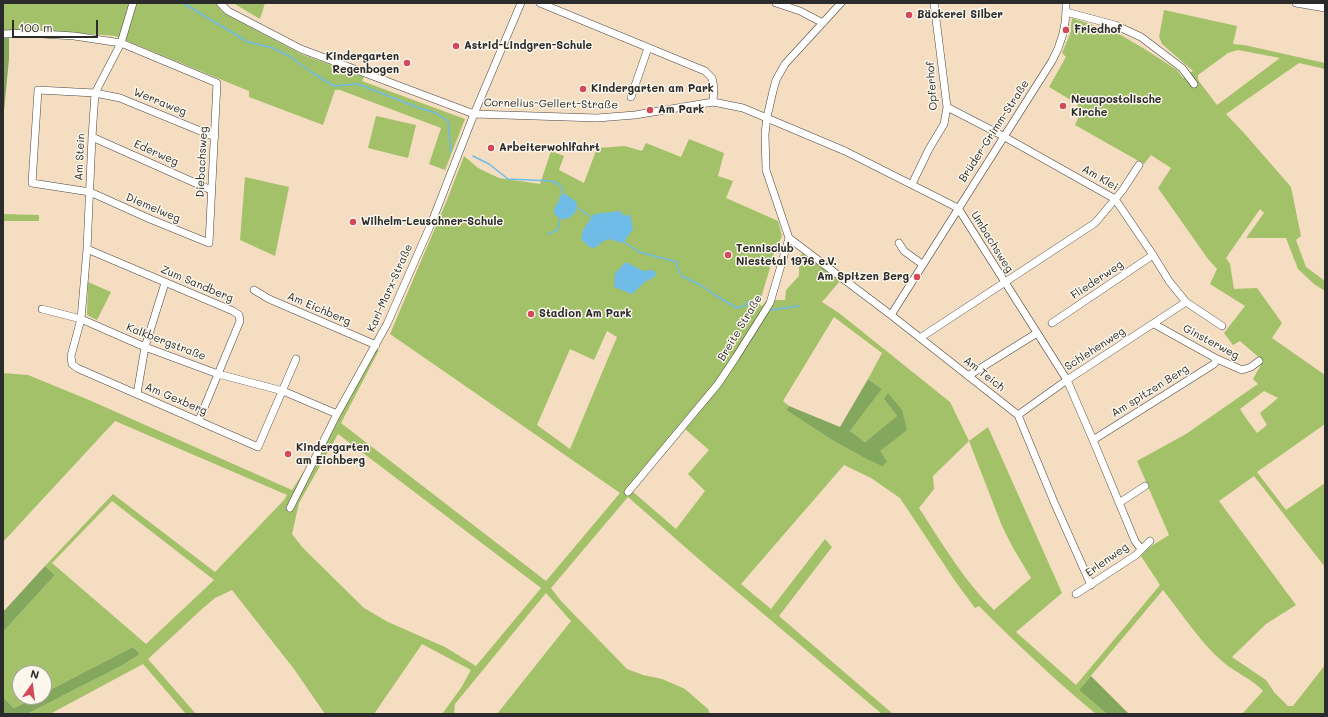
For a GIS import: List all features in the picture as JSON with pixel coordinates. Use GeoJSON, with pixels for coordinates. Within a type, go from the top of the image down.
{"type":"FeatureCollection","features":[{"type":"Feature","properties":{"kind":"street","name":"Am Stein"},"geometry":{"type":"LineString","coordinates":[[81,319],[87,249],[95,93],[121,43],[133,3]]}},
{"type":"Feature","properties":{"kind":"street","name":"Cornelius-Gellert-Straße"},"geometry":{"type":"LineString","coordinates":[[220,3],[228,10],[301,49],[474,114],[616,117],[713,102]]}},
{"type":"Feature","properties":{"kind":"street","name":"Karl-Marx-Straße"},"geometry":{"type":"LineString","coordinates":[[290,508],[337,414],[376,345],[402,291],[431,224],[474,114],[521,3]]}},
{"type":"Feature","properties":{"kind":"street"},"geometry":{"type":"LineString","coordinates":[[540,3],[705,71],[712,78],[714,88],[713,102]]}},
{"type":"Feature","properties":{"kind":"street"},"geometry":{"type":"LineString","coordinates":[[776,3],[800,11],[823,23]]}},
{"type":"Feature","properties":{"kind":"street"},"geometry":{"type":"LineString","coordinates":[[789,238],[766,170],[765,134],[767,117],[776,80],[785,64],[841,3]]}},
{"type":"Feature","properties":{"kind":"street","name":"Opferhof"},"geometry":{"type":"LineString","coordinates":[[912,184],[929,149],[944,124],[946,107],[934,3]]}},
{"type":"Feature","properties":{"kind":"street","name":"Brüder-Grimm-Straße"},"geometry":{"type":"LineString","coordinates":[[891,315],[1058,50],[1064,32],[1066,3]]}},
{"type":"Feature","properties":{"kind":"street"},"geometry":{"type":"LineString","coordinates":[[1296,3],[1325,8]]}},
{"type":"Feature","properties":{"kind":"street"},"geometry":{"type":"LineString","coordinates":[[1066,12],[1115,25],[1141,37],[1182,68],[1194,84]]}},
{"type":"Feature","properties":{"kind":"street"},"geometry":{"type":"LineString","coordinates":[[3,34],[26,33],[74,36],[121,43]]}},
{"type":"Feature","properties":{"kind":"street","name":"Diebachsweg"},"geometry":{"type":"LineString","coordinates":[[121,43],[217,83],[209,243]]}},
{"type":"Feature","properties":{"kind":"street"},"geometry":{"type":"LineString","coordinates":[[631,97],[648,48]]}},
{"type":"Feature","properties":{"kind":"street","name":"Diemelweg"},"geometry":{"type":"LineString","coordinates":[[52,91],[38,90],[32,183],[90,192],[150,220],[209,243]]}},
{"type":"Feature","properties":{"kind":"street","name":"Werraweg"},"geometry":{"type":"LineString","coordinates":[[52,91],[95,93],[120,98],[215,137]]}},
{"type":"Feature","properties":{"kind":"street","name":"Umbachsweg"},"geometry":{"type":"LineString","coordinates":[[713,102],[743,108],[767,117],[845,151],[958,208],[1067,380],[1135,541],[1141,549]]}},
{"type":"Feature","properties":{"kind":"street","name":"Am Klei"},"geometry":{"type":"LineString","coordinates":[[946,107],[1003,136],[1116,199],[1186,302],[1222,326]]}},
{"type":"Feature","properties":{"kind":"street","name":"Ederweg"},"geometry":{"type":"LineString","coordinates":[[92,137],[211,190]]}},
{"type":"Feature","properties":{"kind":"street"},"geometry":{"type":"LineString","coordinates":[[920,338],[1095,223],[1116,199],[1139,165]]}},
{"type":"Feature","properties":{"kind":"street","name":"Am Teich"},"geometry":{"type":"LineString","coordinates":[[789,238],[891,315],[1018,415],[1054,502],[1091,585]]}},
{"type":"Feature","properties":{"kind":"street","name":"Breite Straße"},"geometry":{"type":"LineString","coordinates":[[628,492],[710,391],[718,384],[736,357],[770,303],[789,238]]}},
{"type":"Feature","properties":{"kind":"street"},"geometry":{"type":"LineString","coordinates":[[899,243],[904,251],[922,264]]}},
{"type":"Feature","properties":{"kind":"street","name":"Zum Sandberg"},"geometry":{"type":"LineString","coordinates":[[87,249],[233,311],[239,315],[240,321],[218,374]]}},
{"type":"Feature","properties":{"kind":"street","name":"Fliederweg"},"geometry":{"type":"LineString","coordinates":[[1052,323],[1154,255]]}},
{"type":"Feature","properties":{"kind":"street"},"geometry":{"type":"LineString","coordinates":[[137,394],[145,347],[165,283]]}},
{"type":"Feature","properties":{"kind":"street","name":"Am Eichberg"},"geometry":{"type":"LineString","coordinates":[[254,290],[269,299],[376,345]]}},
{"type":"Feature","properties":{"kind":"street","name":"Schlehenweg"},"geometry":{"type":"LineString","coordinates":[[1018,415],[1067,380],[1186,302]]}},
{"type":"Feature","properties":{"kind":"street","name":"Kalkbergstraße"},"geometry":{"type":"LineString","coordinates":[[42,309],[81,319],[145,347],[218,374],[283,391],[337,414]]}},
{"type":"Feature","properties":{"kind":"street","name":"Am Gexberg"},"geometry":{"type":"LineString","coordinates":[[81,319],[71,356],[72,364],[76,368],[199,420],[258,447],[283,391]]}},
{"type":"Feature","properties":{"kind":"street","name":"Ginsterweg"},"geometry":{"type":"LineString","coordinates":[[1154,324],[1217,359],[1242,370],[1251,367],[1259,361]]}},
{"type":"Feature","properties":{"kind":"street"},"geometry":{"type":"LineString","coordinates":[[968,376],[1037,333]]}},
{"type":"Feature","properties":{"kind":"street"},"geometry":{"type":"LineString","coordinates":[[283,391],[296,359]]}},
{"type":"Feature","properties":{"kind":"street","name":"Am spitzen Berg"},"geometry":{"type":"LineString","coordinates":[[1093,440],[1214,364],[1217,359]]}},
{"type":"Feature","properties":{"kind":"street"},"geometry":{"type":"LineString","coordinates":[[199,420],[218,374]]}},
{"type":"Feature","properties":{"kind":"street"},"geometry":{"type":"LineString","coordinates":[[1119,503],[1145,486]]}},
{"type":"Feature","properties":{"kind":"street","name":"Erlenweg"},"geometry":{"type":"LineString","coordinates":[[1076,594],[1136,555],[1150,541]]}},
{"type":"Feature","properties":{"kind":"green space"},"geometry":{"type":"Polygon","coordinates":[[[3,3],[217,3],[221,10],[229,16],[301,54],[364,77],[362,81],[465,119],[445,170],[429,164],[441,128],[340,90],[335,90],[323,125],[249,97],[249,91],[115,36],[30,29],[9,30],[9,38],[3,38],[3,3]]]}},
{"type":"Feature","properties":{"kind":"green space"},"geometry":{"type":"Polygon","coordinates":[[[233,3],[265,3],[260,19],[233,3]]]}},
{"type":"Feature","properties":{"kind":"green space"},"geometry":{"type":"Polygon","coordinates":[[[1164,10],[1237,26],[1233,44],[1244,45],[1325,63],[1325,69],[1299,63],[1226,114],[1291,187],[1301,236],[1296,240],[1306,267],[1325,281],[1325,291],[1314,284],[1298,269],[1286,238],[1246,238],[1264,213],[1260,209],[1226,258],[1230,264],[1234,289],[1257,288],[1282,323],[1272,338],[1325,375],[1325,424],[1257,472],[1286,510],[1325,483],[1325,567],[1254,476],[1219,501],[1296,605],[1266,624],[1232,657],[1266,680],[1274,692],[1288,706],[1293,706],[1325,665],[1325,714],[1242,714],[1263,691],[1254,683],[1228,666],[1215,654],[1199,637],[1163,590],[1079,690],[1107,714],[1096,714],[1036,662],[979,606],[975,608],[955,581],[900,498],[871,478],[844,465],[741,584],[771,609],[825,539],[832,547],[779,616],[893,714],[882,714],[709,568],[628,497],[551,588],[561,601],[627,669],[643,675],[662,679],[685,689],[708,709],[710,714],[497,714],[571,621],[546,593],[455,704],[454,714],[442,714],[461,688],[471,670],[422,644],[374,714],[325,714],[294,669],[232,590],[215,598],[148,659],[196,714],[186,714],[143,664],[50,714],[27,714],[45,705],[52,705],[52,701],[123,665],[140,654],[133,647],[52,689],[52,665],[12,665],[12,705],[20,705],[14,708],[3,697],[3,632],[55,575],[45,566],[113,494],[215,572],[284,500],[287,495],[115,421],[3,542],[3,373],[28,375],[89,400],[292,490],[304,471],[312,468],[376,349],[379,350],[341,423],[546,581],[620,493],[390,334],[464,156],[478,168],[499,178],[540,184],[551,151],[564,156],[559,170],[584,183],[597,148],[625,146],[642,151],[646,143],[681,157],[689,139],[724,153],[718,176],[733,181],[726,198],[778,221],[782,236],[775,251],[761,298],[752,299],[762,306],[767,300],[785,300],[786,290],[799,276],[799,257],[804,252],[841,280],[822,302],[839,313],[950,402],[969,441],[988,427],[1062,593],[1016,632],[1076,685],[1160,585],[1141,556],[1148,548],[1169,535],[1137,461],[1186,434],[1258,384],[1253,379],[1263,361],[1240,341],[1233,345],[1224,333],[1245,306],[1210,284],[1217,269],[1208,259],[1158,188],[1171,168],[1151,155],[1144,164],[1075,125],[1081,112],[1076,103],[1049,87],[1066,57],[1062,53],[1070,34],[1072,18],[1119,34],[1177,70],[1183,78],[1193,71],[1162,44],[1159,37],[1164,10]],[[1238,50],[1228,53],[1198,75],[1198,80],[1217,105],[1280,58],[1238,50]],[[834,317],[783,401],[789,406],[786,410],[832,440],[861,456],[880,451],[902,410],[884,399],[897,416],[865,442],[850,431],[882,389],[868,379],[882,353],[834,317]],[[607,331],[594,360],[570,349],[537,425],[570,449],[617,337],[607,331]],[[1264,391],[1240,409],[1257,433],[1267,425],[1260,413],[1278,398],[1264,391]],[[685,429],[632,491],[676,529],[705,491],[688,474],[709,450],[685,429]],[[338,434],[299,503],[292,534],[303,548],[364,608],[388,622],[445,647],[476,666],[541,588],[338,434]],[[969,441],[933,476],[934,489],[919,508],[963,574],[994,610],[1031,578],[1002,526],[969,441]],[[112,501],[52,563],[146,644],[214,580],[112,501]]]}},
{"type":"Feature","properties":{"kind":"green space"},"geometry":{"type":"Polygon","coordinates":[[[3,38],[9,38],[9,59],[3,121],[3,38]]]}},
{"type":"Feature","properties":{"kind":"green space"},"geometry":{"type":"Polygon","coordinates":[[[376,116],[416,125],[408,158],[368,148],[376,116]]]}},
{"type":"Feature","properties":{"kind":"green space"},"geometry":{"type":"Polygon","coordinates":[[[245,177],[289,187],[275,256],[240,240],[245,177]]]}},
{"type":"Feature","properties":{"kind":"green space"},"geometry":{"type":"Polygon","coordinates":[[[3,214],[39,215],[39,221],[3,221],[3,214]]]}},
{"type":"Feature","properties":{"kind":"green space"},"geometry":{"type":"Polygon","coordinates":[[[88,282],[111,292],[97,320],[87,315],[88,282]]]}},
{"type":"Feature","properties":{"kind":"green space"},"geometry":{"type":"Polygon","coordinates":[[[868,379],[882,389],[850,431],[865,442],[897,416],[884,399],[888,393],[902,410],[907,430],[880,451],[887,462],[882,466],[832,440],[786,410],[789,406],[840,427],[868,379]]]}},
{"type":"Feature","properties":{"kind":"green space"},"geometry":{"type":"Polygon","coordinates":[[[45,566],[55,575],[3,632],[3,612],[45,566]]]}},
{"type":"Feature","properties":{"kind":"green space"},"geometry":{"type":"Polygon","coordinates":[[[133,647],[140,654],[123,665],[52,701],[52,689],[133,647]]]}},
{"type":"Feature","properties":{"kind":"green space"},"geometry":{"type":"Polygon","coordinates":[[[1091,676],[1129,714],[1107,714],[1079,690],[1091,676]]]}},
{"type":"Feature","properties":{"kind":"green space"},"geometry":{"type":"Polygon","coordinates":[[[3,697],[14,708],[20,705],[45,705],[27,714],[3,713],[3,697]]]}},
{"type":"Feature","properties":{"kind":"water"},"geometry":{"type":"Polygon","coordinates":[[[563,193],[577,202],[575,213],[566,219],[558,217],[554,212],[555,206],[563,193]]]}},
{"type":"Feature","properties":{"kind":"water"},"geometry":{"type":"Polygon","coordinates":[[[621,211],[623,215],[626,216],[630,214],[633,229],[623,243],[609,239],[602,242],[595,248],[589,247],[581,239],[583,230],[594,214],[621,211]]]}},
{"type":"Feature","properties":{"kind":"water"},"geometry":{"type":"Polygon","coordinates":[[[626,262],[643,271],[653,270],[657,275],[645,282],[632,294],[614,287],[615,273],[626,262]]]}},
{"type":"Feature","properties":{"kind":"waterway"},"geometry":{"type":"LineString","coordinates":[[183,3],[248,42],[273,48],[291,57],[311,72],[334,86],[358,84],[419,108],[436,113],[448,121],[451,152]]}},
{"type":"Feature","properties":{"kind":"waterway"},"geometry":{"type":"LineString","coordinates":[[473,156],[489,164],[508,179],[552,181],[560,185],[564,194]]}},
{"type":"Feature","properties":{"kind":"waterway"},"geometry":{"type":"LineString","coordinates":[[576,207],[591,217]]}},
{"type":"Feature","properties":{"kind":"waterway"},"geometry":{"type":"LineString","coordinates":[[548,234],[558,230],[560,218]]}},
{"type":"Feature","properties":{"kind":"waterway"},"geometry":{"type":"LineString","coordinates":[[623,241],[639,252],[677,262],[677,267],[682,276],[702,286],[737,308],[745,306],[749,301]]}},
{"type":"Feature","properties":{"kind":"waterway"},"geometry":{"type":"LineString","coordinates":[[771,310],[799,306]]}},
{"type":"Feature","properties":{"kind":"place","name":"Bäckerei Silber"},"geometry":{"type":"Point","coordinates":[909,15]}},
{"type":"Feature","properties":{"kind":"place","name":"Friedhof"},"geometry":{"type":"Point","coordinates":[1066,30]}},
{"type":"Feature","properties":{"kind":"place","name":"Astrid-Lindgren-Schule"},"geometry":{"type":"Point","coordinates":[456,46]}},
{"type":"Feature","properties":{"kind":"place","name":"Kindergarten Regenbogen"},"geometry":{"type":"Point","coordinates":[407,63]}},
{"type":"Feature","properties":{"kind":"place","name":"Kindergarten am Park"},"geometry":{"type":"Point","coordinates":[583,89]}},
{"type":"Feature","properties":{"kind":"place","name":"Neuapostolische Kirche"},"geometry":{"type":"Point","coordinates":[1063,106]}},
{"type":"Feature","properties":{"kind":"place","name":"Am Park"},"geometry":{"type":"Point","coordinates":[650,110]}},
{"type":"Feature","properties":{"kind":"place","name":"Arbeiterwohlfahrt"},"geometry":{"type":"Point","coordinates":[491,148]}},
{"type":"Feature","properties":{"kind":"place","name":"Wilhelm-Leuschner-Schule"},"geometry":{"type":"Point","coordinates":[353,222]}},
{"type":"Feature","properties":{"kind":"place","name":"Tennisclub Niestetal 1976 e.V."},"geometry":{"type":"Point","coordinates":[728,255]}},
{"type":"Feature","properties":{"kind":"place","name":"Am Spitzen Berg"},"geometry":{"type":"Point","coordinates":[917,277]}},
{"type":"Feature","properties":{"kind":"place","name":"Stadion Am Park"},"geometry":{"type":"Point","coordinates":[531,314]}},
{"type":"Feature","properties":{"kind":"place","name":"Kindergarten am Eichberg"},"geometry":{"type":"Point","coordinates":[288,454]}}]}
